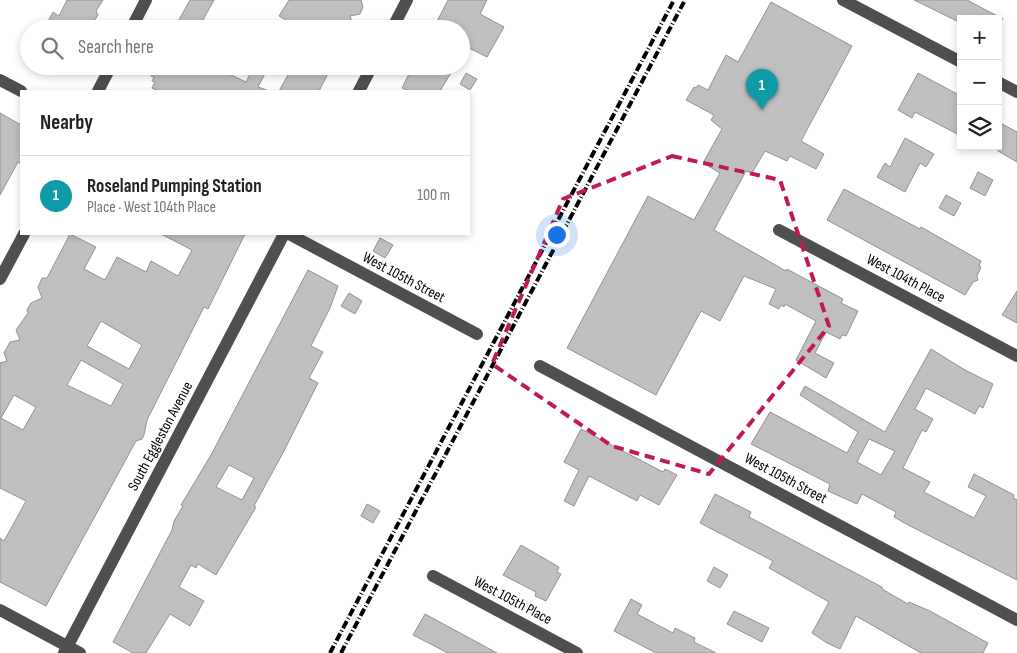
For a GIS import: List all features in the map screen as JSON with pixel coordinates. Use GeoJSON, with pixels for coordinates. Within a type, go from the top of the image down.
{"type":"FeatureCollection","features":[{"type":"Feature","properties":{"kind":"street"},"geometry":{"type":"LineString","coordinates":[[136,20],[146,0]]}},
{"type":"Feature","properties":{"kind":"street"},"geometry":{"type":"LineString","coordinates":[[397,20],[407,0]]}},
{"type":"Feature","properties":{"kind":"street"},"geometry":{"type":"LineString","coordinates":[[843,0],[957,60]]}},
{"type":"Feature","properties":{"kind":"street"},"geometry":{"type":"LineString","coordinates":[[99,90],[106,75]]}},
{"type":"Feature","properties":{"kind":"street"},"geometry":{"type":"LineString","coordinates":[[360,90],[367,75]]}},
{"type":"Feature","properties":{"kind":"street"},"geometry":{"type":"LineString","coordinates":[[0,80],[20,90]]}},
{"type":"Feature","properties":{"kind":"street"},"geometry":{"type":"LineString","coordinates":[[1002,84],[1017,92]]}},
{"type":"Feature","properties":{"kind":"street","name":"West 104th Place"},"geometry":{"type":"LineString","coordinates":[[779,230],[1017,356]]}},
{"type":"Feature","properties":{"kind":"street"},"geometry":{"type":"LineString","coordinates":[[0,279],[23,235]]}},
{"type":"Feature","properties":{"kind":"street","name":"South Eggleston Avenue"},"geometry":{"type":"LineString","coordinates":[[66,650],[283,235]]}},
{"type":"Feature","properties":{"kind":"street","name":"West 105th Street"},"geometry":{"type":"LineString","coordinates":[[291,235],[477,334]]}},
{"type":"Feature","properties":{"kind":"street","name":"West 105th Street"},"geometry":{"type":"LineString","coordinates":[[540,366],[1017,620]]}},
{"type":"Feature","properties":{"kind":"street","name":"West 105th Place"},"geometry":{"type":"LineString","coordinates":[[434,576],[577,653]]}},
{"type":"Feature","properties":{"kind":"street"},"geometry":{"type":"LineString","coordinates":[[0,610],[66,650],[80,653]]}},
{"type":"Feature","properties":{"kind":"highlighted area"},"geometry":{"type":"Polygon","coordinates":[[[672,156],[780,180],[829,326],[709,474],[612,446],[492,364],[563,199],[672,156]]]}},
{"type":"Feature","properties":{"kind":"building"},"geometry":{"type":"Polygon","coordinates":[[[67,0],[103,0],[96,11],[98,15],[95,20],[49,20],[53,12],[59,16],[67,0]]]}},
{"type":"Feature","properties":{"kind":"building"},"geometry":{"type":"Polygon","coordinates":[[[190,0],[214,0],[203,20],[179,20],[190,0]]]}},
{"type":"Feature","properties":{"kind":"building"},"geometry":{"type":"Polygon","coordinates":[[[289,0],[361,0],[363,7],[360,14],[350,16],[351,20],[286,20],[279,16],[289,0]]]}},
{"type":"Feature","properties":{"kind":"building"},"geometry":{"type":"Polygon","coordinates":[[[448,0],[487,0],[480,14],[504,27],[487,57],[470,48],[470,20],[438,20],[448,0]]]}},
{"type":"Feature","properties":{"kind":"building"},"geometry":{"type":"Polygon","coordinates":[[[914,0],[967,0],[995,15],[957,15],[957,21],[914,0]]]}},
{"type":"Feature","properties":{"kind":"building"},"geometry":{"type":"Polygon","coordinates":[[[771,2],[852,46],[801,141],[824,154],[816,169],[790,156],[787,161],[765,151],[752,173],[746,171],[714,230],[786,271],[787,269],[843,299],[841,303],[858,311],[846,336],[842,335],[840,339],[826,332],[815,353],[834,363],[826,378],[796,360],[816,321],[785,304],[784,307],[781,305],[779,309],[769,304],[776,289],[744,276],[720,321],[701,311],[656,395],[567,348],[648,196],[694,220],[720,173],[703,163],[722,129],[711,120],[714,115],[686,100],[694,87],[696,88],[698,85],[708,90],[726,55],[738,62],[771,2]]]}},
{"type":"Feature","properties":{"kind":"building"},"geometry":{"type":"Polygon","coordinates":[[[918,73],[957,94],[957,134],[915,112],[912,118],[898,110],[918,73]]]}},
{"type":"Feature","properties":{"kind":"building"},"geometry":{"type":"Polygon","coordinates":[[[231,75],[246,82],[250,75],[264,75],[258,87],[266,90],[157,90],[152,88],[155,82],[152,81],[154,77],[151,76],[231,75]]]}},
{"type":"Feature","properties":{"kind":"building"},"geometry":{"type":"Polygon","coordinates":[[[288,75],[327,75],[320,90],[280,90],[288,75]]]}},
{"type":"Feature","properties":{"kind":"building"},"geometry":{"type":"Polygon","coordinates":[[[408,75],[450,75],[441,90],[407,90],[402,88],[408,75]]]}},
{"type":"Feature","properties":{"kind":"building"},"geometry":{"type":"Polygon","coordinates":[[[465,75],[477,79],[470,90],[460,84],[465,75]]]}},
{"type":"Feature","properties":{"kind":"building"},"geometry":{"type":"Polygon","coordinates":[[[0,113],[20,124],[20,163],[18,162],[0,195],[0,113]]]}},
{"type":"Feature","properties":{"kind":"building"},"geometry":{"type":"Polygon","coordinates":[[[1002,124],[1017,132],[1017,162],[998,151],[1002,150],[1002,124]]]}},
{"type":"Feature","properties":{"kind":"building"},"geometry":{"type":"Polygon","coordinates":[[[905,138],[934,154],[926,167],[920,163],[905,192],[877,177],[885,163],[890,167],[905,138]]]}},
{"type":"Feature","properties":{"kind":"building"},"geometry":{"type":"Polygon","coordinates":[[[978,172],[993,180],[985,196],[970,188],[978,172]]]}},
{"type":"Feature","properties":{"kind":"building"},"geometry":{"type":"Polygon","coordinates":[[[844,189],[920,229],[921,227],[981,261],[979,266],[981,267],[977,276],[978,280],[973,282],[965,295],[827,220],[844,189]]]}},
{"type":"Feature","properties":{"kind":"building"},"geometry":{"type":"Polygon","coordinates":[[[946,195],[961,203],[954,216],[939,208],[946,195]]]}},
{"type":"Feature","properties":{"kind":"building"},"geometry":{"type":"Polygon","coordinates":[[[69,235],[96,247],[84,269],[105,280],[117,257],[146,272],[151,261],[178,276],[192,250],[163,235],[245,235],[208,309],[204,307],[147,420],[142,439],[136,441],[46,606],[0,582],[0,538],[4,541],[26,501],[0,488],[0,363],[7,361],[4,353],[10,342],[20,340],[16,330],[28,313],[27,310],[31,303],[42,298],[38,287],[42,278],[47,278],[69,235]],[[101,321],[87,346],[129,369],[142,345],[101,321]],[[81,360],[67,385],[111,406],[123,384],[81,360]],[[14,395],[1,418],[23,430],[36,407],[14,395]]]}},
{"type":"Feature","properties":{"kind":"building"},"geometry":{"type":"Polygon","coordinates":[[[380,238],[393,245],[385,258],[373,251],[380,238]]]}},
{"type":"Feature","properties":{"kind":"building"},"geometry":{"type":"Polygon","coordinates":[[[308,270],[338,286],[330,308],[311,346],[323,352],[309,378],[318,383],[254,506],[256,507],[216,575],[198,564],[196,568],[191,565],[179,587],[204,601],[190,626],[170,614],[146,653],[133,653],[113,642],[172,530],[174,521],[183,506],[181,505],[211,455],[308,270]],[[229,465],[216,487],[242,500],[254,478],[229,465]]]}},
{"type":"Feature","properties":{"kind":"building"},"geometry":{"type":"Polygon","coordinates":[[[1017,291],[1017,323],[1002,315],[1017,291]]]}},
{"type":"Feature","properties":{"kind":"building"},"geometry":{"type":"Polygon","coordinates":[[[349,293],[362,301],[355,314],[341,306],[349,293]]]}},
{"type":"Feature","properties":{"kind":"building"},"geometry":{"type":"Polygon","coordinates":[[[931,349],[965,370],[993,384],[983,408],[979,406],[975,414],[926,388],[915,409],[933,419],[926,432],[922,430],[903,468],[930,482],[924,492],[974,518],[986,496],[968,487],[974,474],[1014,495],[1013,498],[1017,500],[1017,580],[908,525],[894,517],[896,512],[862,494],[857,504],[828,491],[830,484],[751,444],[770,412],[847,453],[858,432],[800,395],[805,386],[885,432],[931,349]],[[869,439],[857,462],[881,475],[895,451],[869,439]]]}},
{"type":"Feature","properties":{"kind":"building"},"geometry":{"type":"Polygon","coordinates":[[[581,429],[663,472],[665,469],[677,475],[659,505],[640,495],[637,501],[589,476],[574,506],[564,501],[579,470],[564,462],[581,429]]]}},
{"type":"Feature","properties":{"kind":"building"},"geometry":{"type":"Polygon","coordinates":[[[715,494],[751,512],[749,517],[882,587],[882,589],[908,604],[909,602],[930,611],[988,643],[983,653],[921,653],[856,616],[840,649],[827,643],[812,633],[829,602],[769,568],[773,561],[700,523],[715,494]]]}},
{"type":"Feature","properties":{"kind":"building"},"geometry":{"type":"Polygon","coordinates":[[[367,504],[380,511],[373,523],[361,516],[367,504]]]}},
{"type":"Feature","properties":{"kind":"building"},"geometry":{"type":"Polygon","coordinates":[[[521,545],[559,567],[557,572],[561,574],[546,601],[535,596],[536,592],[503,575],[521,545]]]}},
{"type":"Feature","properties":{"kind":"building"},"geometry":{"type":"Polygon","coordinates":[[[714,567],[728,575],[720,588],[707,581],[714,567]]]}},
{"type":"Feature","properties":{"kind":"building"},"geometry":{"type":"Polygon","coordinates":[[[631,599],[642,605],[637,614],[673,633],[675,628],[695,638],[694,642],[716,653],[656,653],[614,631],[631,599]]]}},
{"type":"Feature","properties":{"kind":"building"},"geometry":{"type":"Polygon","coordinates":[[[734,611],[769,628],[762,642],[727,624],[734,611]]]}},
{"type":"Feature","properties":{"kind":"building"},"geometry":{"type":"Polygon","coordinates":[[[425,614],[497,653],[448,653],[413,635],[425,614]]]}},
{"type":"Feature","properties":{"kind":"railway"},"geometry":{"type":"LineString","coordinates":[[330,653],[674,0]]}},
{"type":"Feature","properties":{"kind":"railway"},"geometry":{"type":"LineString","coordinates":[[341,653],[685,0]]}},
{"type":"Feature","properties":{"kind":"place","name":"Roseland Pumping Station"},"geometry":{"type":"Point","coordinates":[762,110]}}]}
